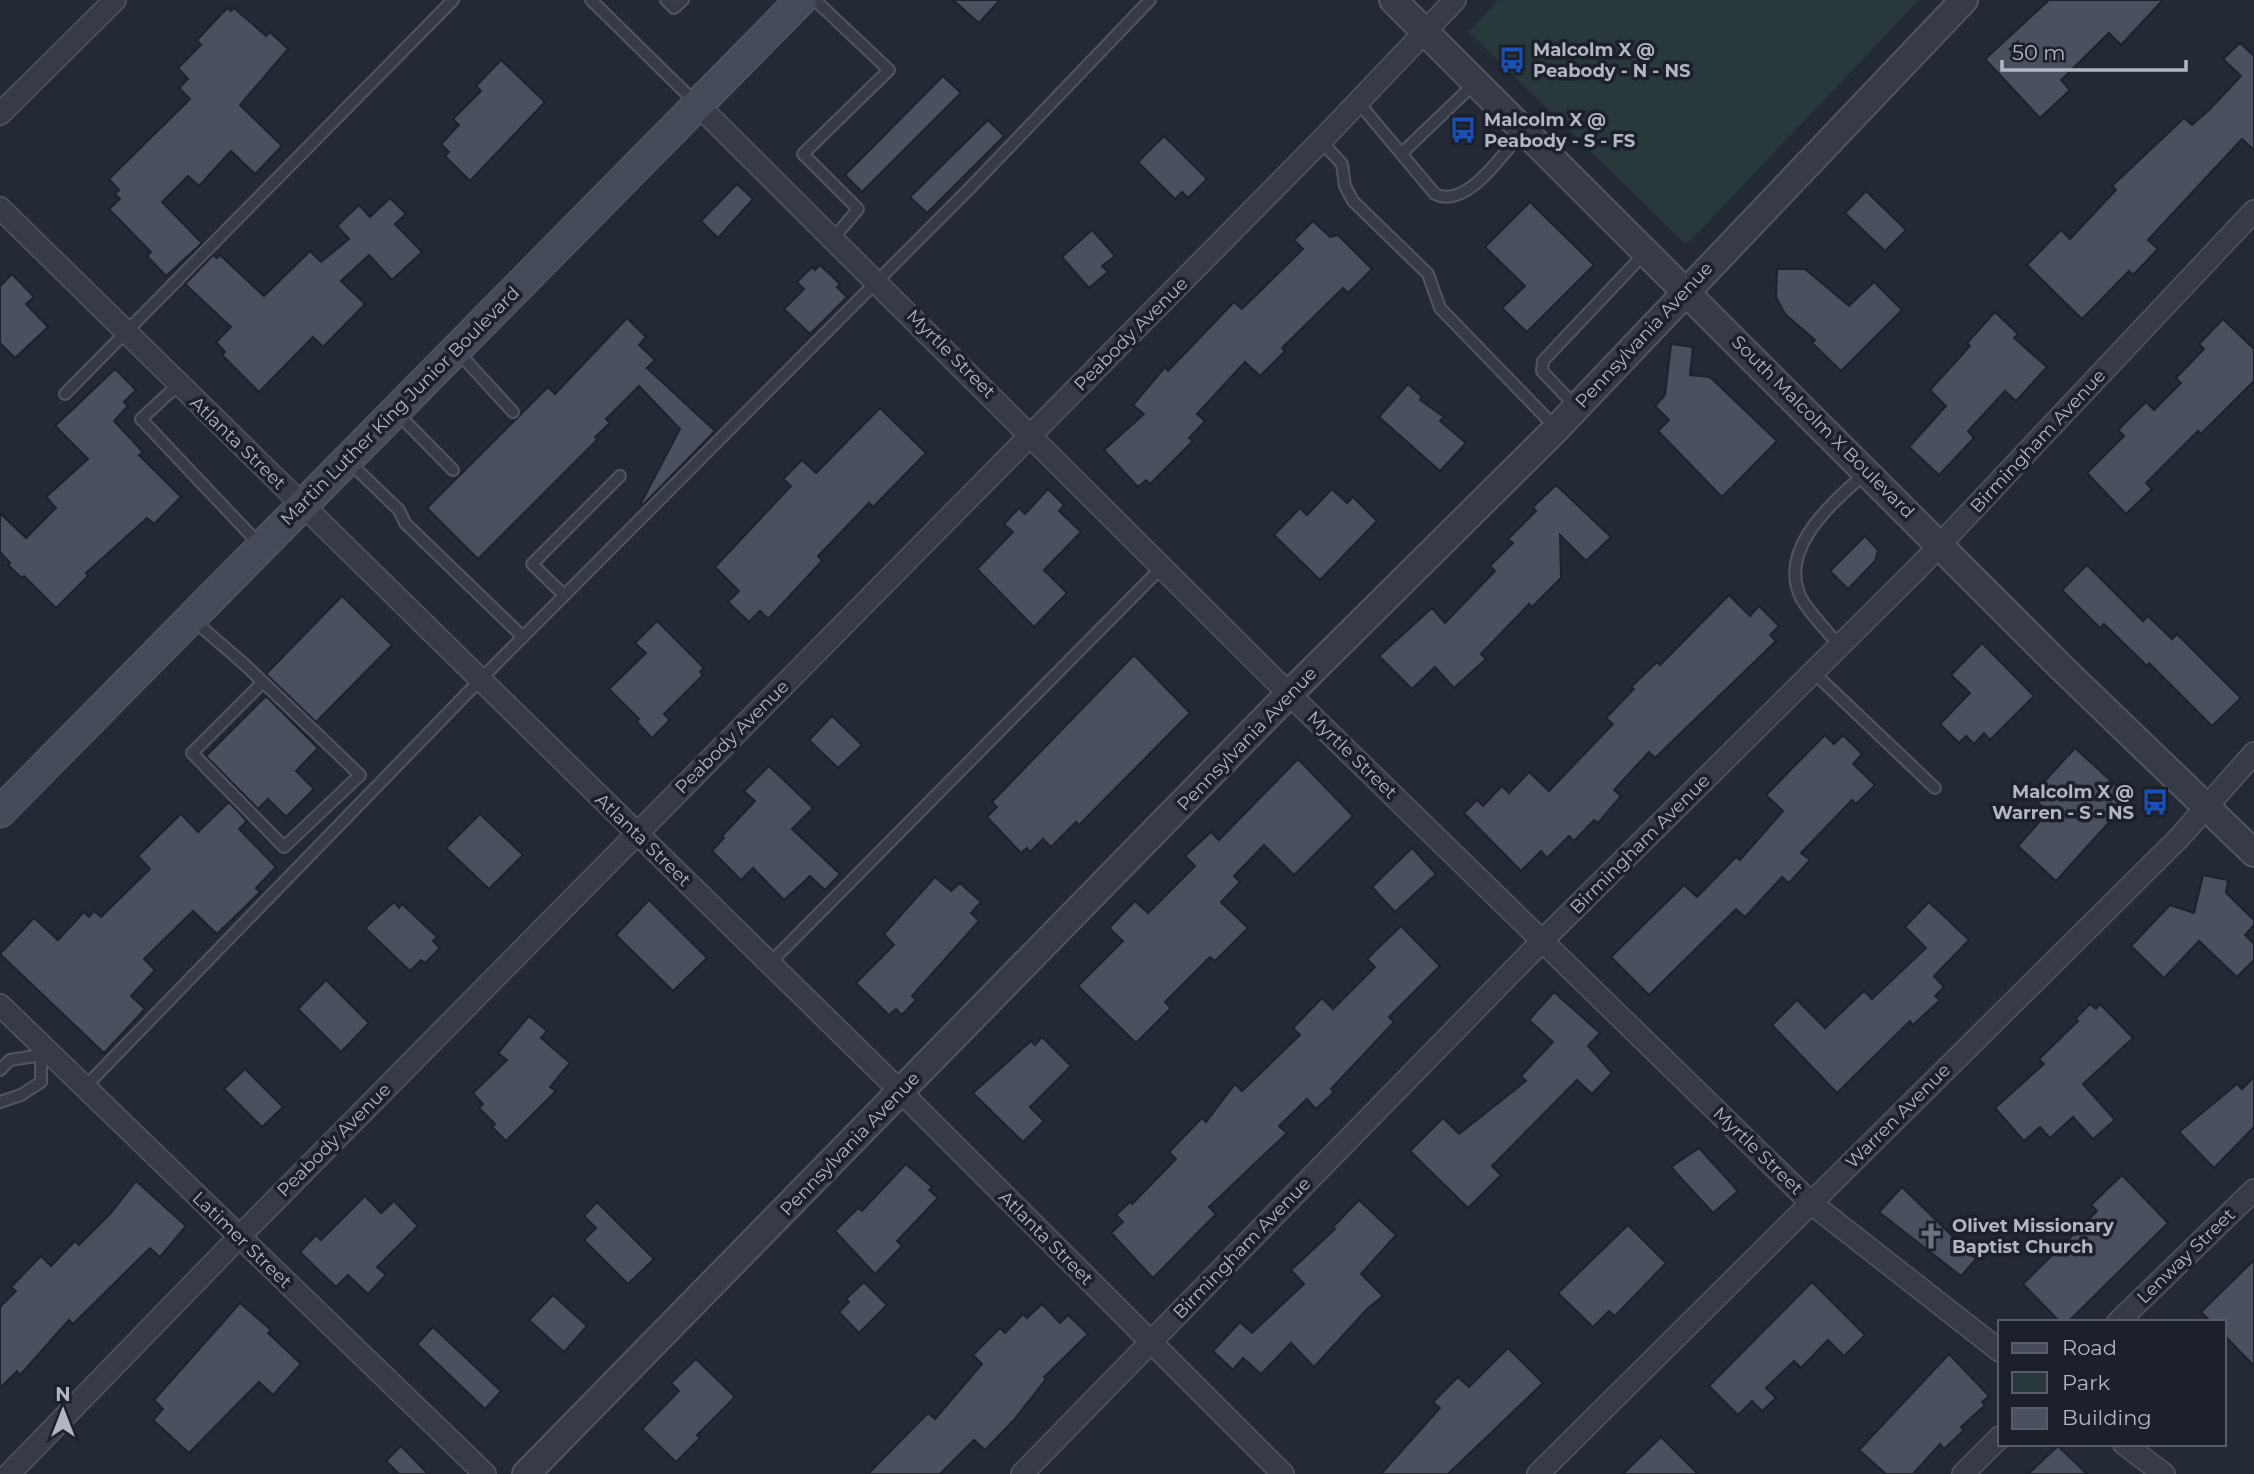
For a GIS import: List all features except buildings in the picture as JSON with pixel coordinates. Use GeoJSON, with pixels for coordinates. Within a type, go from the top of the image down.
{"type":"FeatureCollection","features":[{"type":"Feature","properties":{"kind":"main road","name":"Martin Luther King Junior Boulevard"},"geometry":{"type":"LineString","coordinates":[[0,812],[801,0]]}},
{"type":"Feature","properties":{"kind":"street"},"geometry":{"type":"LineString","coordinates":[[0,114],[115,0]]}},
{"type":"Feature","properties":{"kind":"street","name":"South Malcolm X Boulevard"},"geometry":{"type":"LineString","coordinates":[[1393,0],[1940,543],[2064,670],[2254,853]]}},
{"type":"Feature","properties":{"kind":"street","name":"Peabody Avenue"},"geometry":{"type":"LineString","coordinates":[[9,1474],[239,1237],[1321,141],[1455,0]]}},
{"type":"Feature","properties":{"kind":"street","name":"Pennsylvania Avenue"},"geometry":{"type":"LineString","coordinates":[[526,1474],[1289,694],[1557,428],[1964,0]]}},
{"type":"Feature","properties":{"kind":"street","name":"Myrtle Street"},"geometry":{"type":"LineString","coordinates":[[697,104],[877,280],[1289,694],[1811,1203],[1998,1349]]}},
{"type":"Feature","properties":{"kind":"street","name":"Atlanta Street"},"geometry":{"type":"LineString","coordinates":[[0,208],[901,1092],[1283,1474]]}},
{"type":"Feature","properties":{"kind":"street","name":"Birmingham Avenue"},"geometry":{"type":"LineString","coordinates":[[1022,1474],[1542,941],[1940,543],[2254,211]]}},
{"type":"Feature","properties":{"kind":"street","name":"Warren Avenue"},"geometry":{"type":"LineString","coordinates":[[1538,1474],[2179,838],[2254,753]]}},
{"type":"Feature","properties":{"kind":"street","name":"Latimer Street"},"geometry":{"type":"LineString","coordinates":[[0,1005],[43,1052],[85,1087],[485,1474]]}},
{"type":"Feature","properties":{"kind":"street","name":"Lenway Street"},"geometry":{"type":"LineString","coordinates":[[2120,1320],[2254,1190]]}},
{"type":"Feature","properties":{"kind":"street"},"geometry":{"type":"LineString","coordinates":[[1963,1474],[1998,1439]]}},
{"type":"Feature","properties":{"kind":"street"},"geometry":{"type":"LineString","coordinates":[[2127,1446],[2164,1474]]}},
{"type":"Feature","properties":{"kind":"lane"},"geometry":{"type":"LineString","coordinates":[[65,394],[453,0]]}},
{"type":"Feature","properties":{"kind":"lane"},"geometry":{"type":"LineString","coordinates":[[666,0],[674,8],[683,0]]}},
{"type":"Feature","properties":{"kind":"lane"},"geometry":{"type":"LineString","coordinates":[[815,0],[889,70],[803,154],[858,209],[833,239]]}},
{"type":"Feature","properties":{"kind":"lane"},"geometry":{"type":"LineString","coordinates":[[85,1087],[480,680],[1150,0]]}},
{"type":"Feature","properties":{"kind":"lane"},"geometry":{"type":"LineString","coordinates":[[594,1],[697,104]]}},
{"type":"Feature","properties":{"kind":"lane"},"geometry":{"type":"LineString","coordinates":[[1402,153],[1475,83]]}},
{"type":"Feature","properties":{"kind":"lane"},"geometry":{"type":"LineString","coordinates":[[1358,102],[1435,194],[1445,199],[1458,197],[1479,180],[1523,131]]}},
{"type":"Feature","properties":{"kind":"lane"},"geometry":{"type":"LineString","coordinates":[[1321,141],[1342,164],[1345,186],[1353,201],[1428,274],[1440,308],[1557,428]]}},
{"type":"Feature","properties":{"kind":"lane"},"geometry":{"type":"LineString","coordinates":[[1576,407],[1542,371],[1543,361],[1646,252]]}},
{"type":"Feature","properties":{"kind":"lane"},"geometry":{"type":"LineString","coordinates":[[456,350],[513,412]]}},
{"type":"Feature","properties":{"kind":"lane"},"geometry":{"type":"LineString","coordinates":[[178,385],[141,419],[261,547]]}},
{"type":"Feature","properties":{"kind":"lane"},"geometry":{"type":"LineString","coordinates":[[396,411],[453,470]]}},
{"type":"Feature","properties":{"kind":"lane"},"geometry":{"type":"LineString","coordinates":[[347,460],[399,510],[405,523],[523,637]]}},
{"type":"Feature","properties":{"kind":"lane"},"geometry":{"type":"LineString","coordinates":[[1838,645],[1801,597],[1796,565],[1800,545],[1831,504],[1867,471]]}},
{"type":"Feature","properties":{"kind":"lane"},"geometry":{"type":"LineString","coordinates":[[564,596],[532,564],[620,476]]}},
{"type":"Feature","properties":{"kind":"lane"},"geometry":{"type":"LineString","coordinates":[[770,963],[1162,567]]}},
{"type":"Feature","properties":{"kind":"lane"},"geometry":{"type":"LineString","coordinates":[[191,618],[263,682],[359,775],[284,847],[192,753],[263,682]]}},
{"type":"Feature","properties":{"kind":"lane"},"geometry":{"type":"LineString","coordinates":[[1812,671],[1935,788]]}},
{"type":"Feature","properties":{"kind":"lane"},"geometry":{"type":"LineString","coordinates":[[0,1070],[10,1060],[43,1052],[41,1082],[21,1095],[0,1102]]}},
{"type":"Feature","properties":{"kind":"green space"},"geometry":{"type":"Polygon","coordinates":[[[1498,0],[1919,0],[1686,245],[1469,32],[1498,0]]]}},
{"type":"Feature","properties":{"kind":"place","name":"Malcolm X @ Peabody - N - NS"},"geometry":{"type":"Point","coordinates":[1512,60]}},
{"type":"Feature","properties":{"kind":"place","name":"Malcolm X @ Peabody - S - FS"},"geometry":{"type":"Point","coordinates":[1463,130]}},
{"type":"Feature","properties":{"kind":"place","name":"Malcolm X @ Warren - S - NS"},"geometry":{"type":"Point","coordinates":[2155,802]}},
{"type":"Feature","properties":{"kind":"place","name":"Olivet Missionary Baptist Church"},"geometry":{"type":"Point","coordinates":[1931,1236]}}]}
